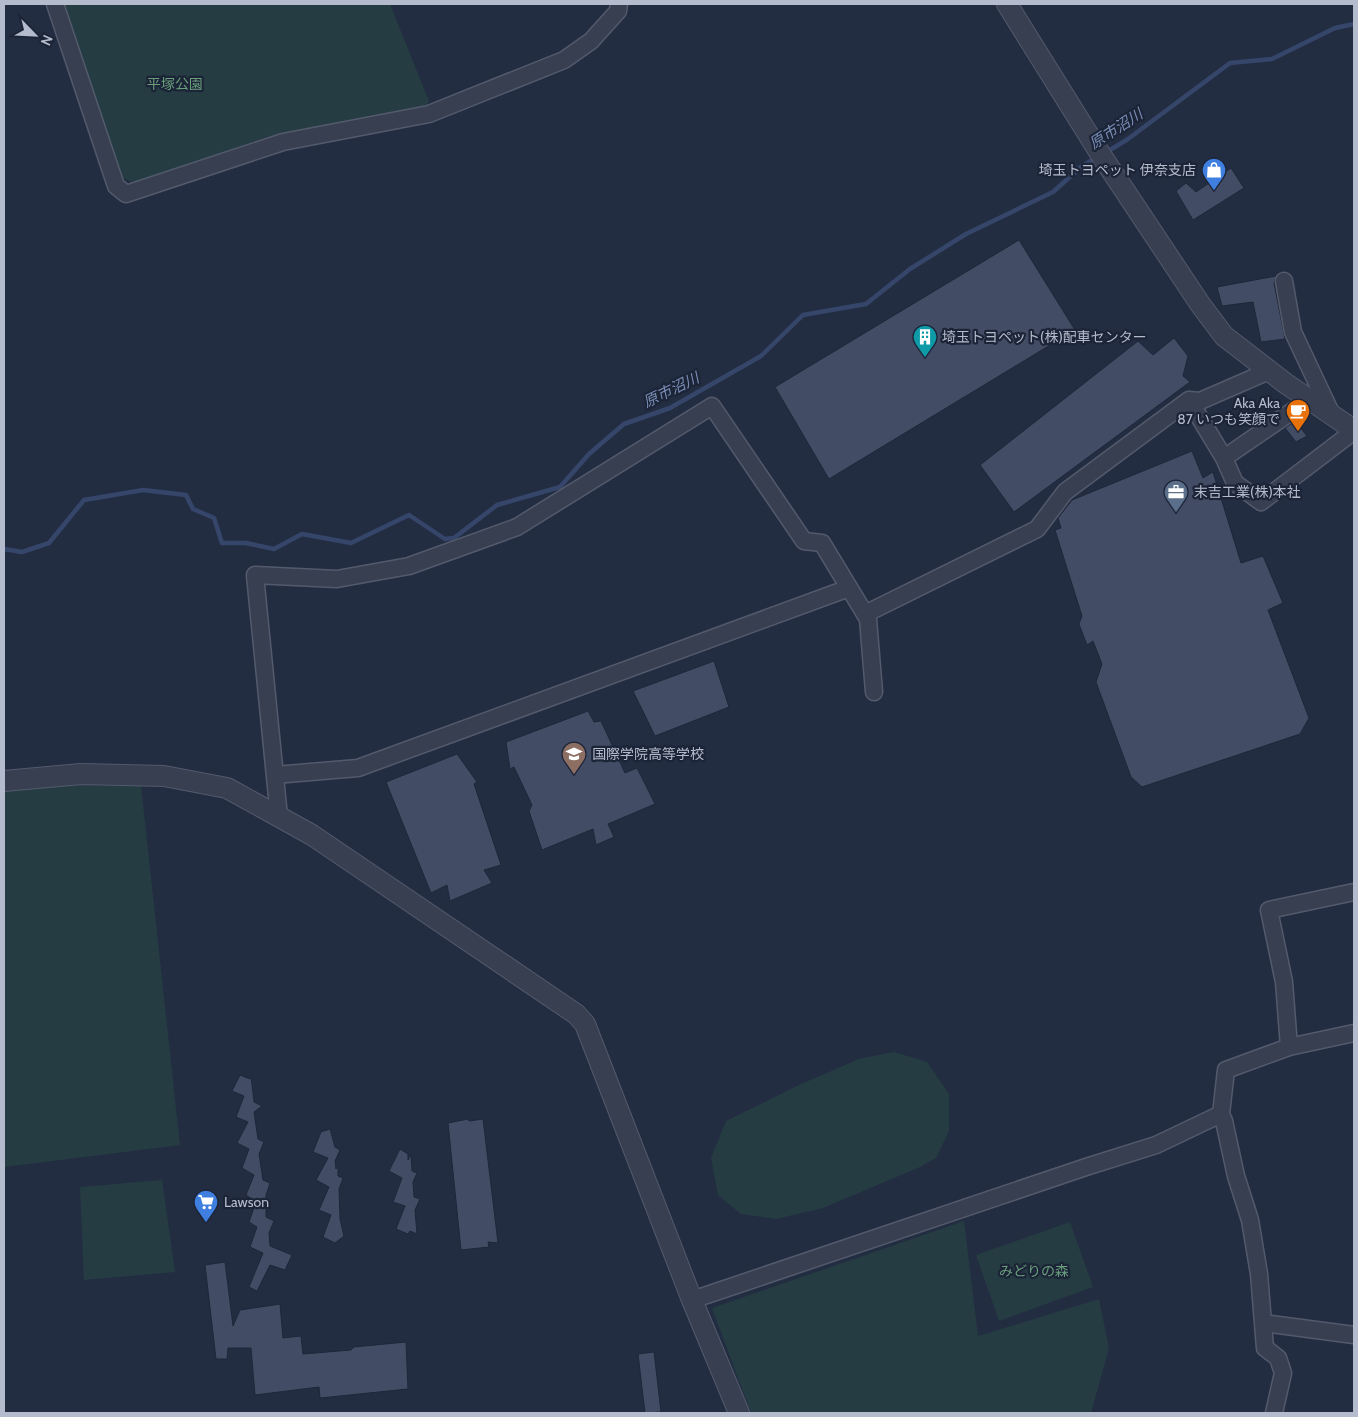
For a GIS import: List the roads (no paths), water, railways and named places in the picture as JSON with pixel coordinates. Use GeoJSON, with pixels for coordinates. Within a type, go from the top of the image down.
{"type":"FeatureCollection","features":[{"type":"Feature","properties":{"kind":"street"},"geometry":{"type":"LineString","coordinates":[[55,4],[116,186],[126,194],[283,142],[429,114],[564,60],[591,41],[618,11],[620,4]]}},
{"type":"Feature","properties":{"kind":"street"},"geometry":{"type":"LineString","coordinates":[[1006,4],[1104,159],[1200,304],[1224,336],[1354,431],[1260,502],[1235,483],[1224,458],[1189,400]]}},
{"type":"Feature","properties":{"kind":"street"},"geometry":{"type":"LineString","coordinates":[[1284,280],[1293,332],[1332,415]]}},
{"type":"Feature","properties":{"kind":"street"},"geometry":{"type":"LineString","coordinates":[[865,614],[1037,528],[1066,492],[1189,400],[1200,401],[1270,371]]}},
{"type":"Feature","properties":{"kind":"street"},"geometry":{"type":"LineString","coordinates":[[1224,458],[1310,399]]}},
{"type":"Feature","properties":{"kind":"street"},"geometry":{"type":"LineString","coordinates":[[279,817],[255,575],[337,579],[409,566],[517,527],[712,406],[804,541],[822,543],[868,619],[874,692]]}},
{"type":"Feature","properties":{"kind":"street"},"geometry":{"type":"LineString","coordinates":[[275,775],[358,768],[849,588]]}},
{"type":"Feature","properties":{"kind":"street"},"geometry":{"type":"LineString","coordinates":[[4,781],[82,774],[164,776],[227,788],[312,834],[576,1014],[585,1024],[692,1300],[739,1413]]}},
{"type":"Feature","properties":{"kind":"street"},"geometry":{"type":"LineString","coordinates":[[1289,1047],[1284,982],[1269,910],[1354,892]]}},
{"type":"Feature","properties":{"kind":"street"},"geometry":{"type":"LineString","coordinates":[[1274,1413],[1283,1373],[1278,1358],[1265,1348],[1259,1274],[1250,1220],[1236,1176],[1221,1114],[1226,1070],[1289,1047],[1354,1033]]}},
{"type":"Feature","properties":{"kind":"street"},"geometry":{"type":"LineString","coordinates":[[692,1300],[1079,1169],[1156,1145],[1221,1114]]}},
{"type":"Feature","properties":{"kind":"street"},"geometry":{"type":"LineString","coordinates":[[1263,1323],[1354,1335]]}},
{"type":"Feature","properties":{"kind":"waterway","name":"原市沼川"},"geometry":{"type":"LineString","coordinates":[[1105,153],[1128,139],[1230,63],[1272,59],[1335,28],[1354,24]]}},
{"type":"Feature","properties":{"kind":"waterway","name":"原市沼川"},"geometry":{"type":"LineString","coordinates":[[4,549],[22,552],[49,543],[84,500],[143,490],[186,495],[193,509],[214,518],[222,543],[246,543],[274,549],[302,534],[351,543],[409,515],[445,539],[454,538],[497,505],[560,487],[589,454],[624,424],[670,408],[761,356],[803,315],[866,304],[910,269],[966,234],[1053,192],[1082,166],[1096,158]]}},
{"type":"Feature","properties":{"kind":"place","name":"埼玉トヨペット 伊奈支店"},"geometry":{"type":"Point","coordinates":[1214,191]}},
{"type":"Feature","properties":{"kind":"place","name":"埼玉トヨペット(株)配車センター"},"geometry":{"type":"Point","coordinates":[925,358]}},
{"type":"Feature","properties":{"kind":"place","name":"Aka Aka 87 いつも笑顔で"},"geometry":{"type":"Point","coordinates":[1298,432]}},
{"type":"Feature","properties":{"kind":"place","name":"末吉工業(株)本社"},"geometry":{"type":"Point","coordinates":[1176,513]}},
{"type":"Feature","properties":{"kind":"place","name":"国際学院高等学校"},"geometry":{"type":"Point","coordinates":[574,775]}},
{"type":"Feature","properties":{"kind":"place","name":"Lawson"},"geometry":{"type":"Point","coordinates":[206,1223]}},
{"type":"Feature","properties":{"kind":"park label","name":"平塚公園"},"geometry":{"type":"Point","coordinates":[175,84]}},
{"type":"Feature","properties":{"kind":"park label","name":"みどりの森"},"geometry":{"type":"Point","coordinates":[1034,1271]}}]}
